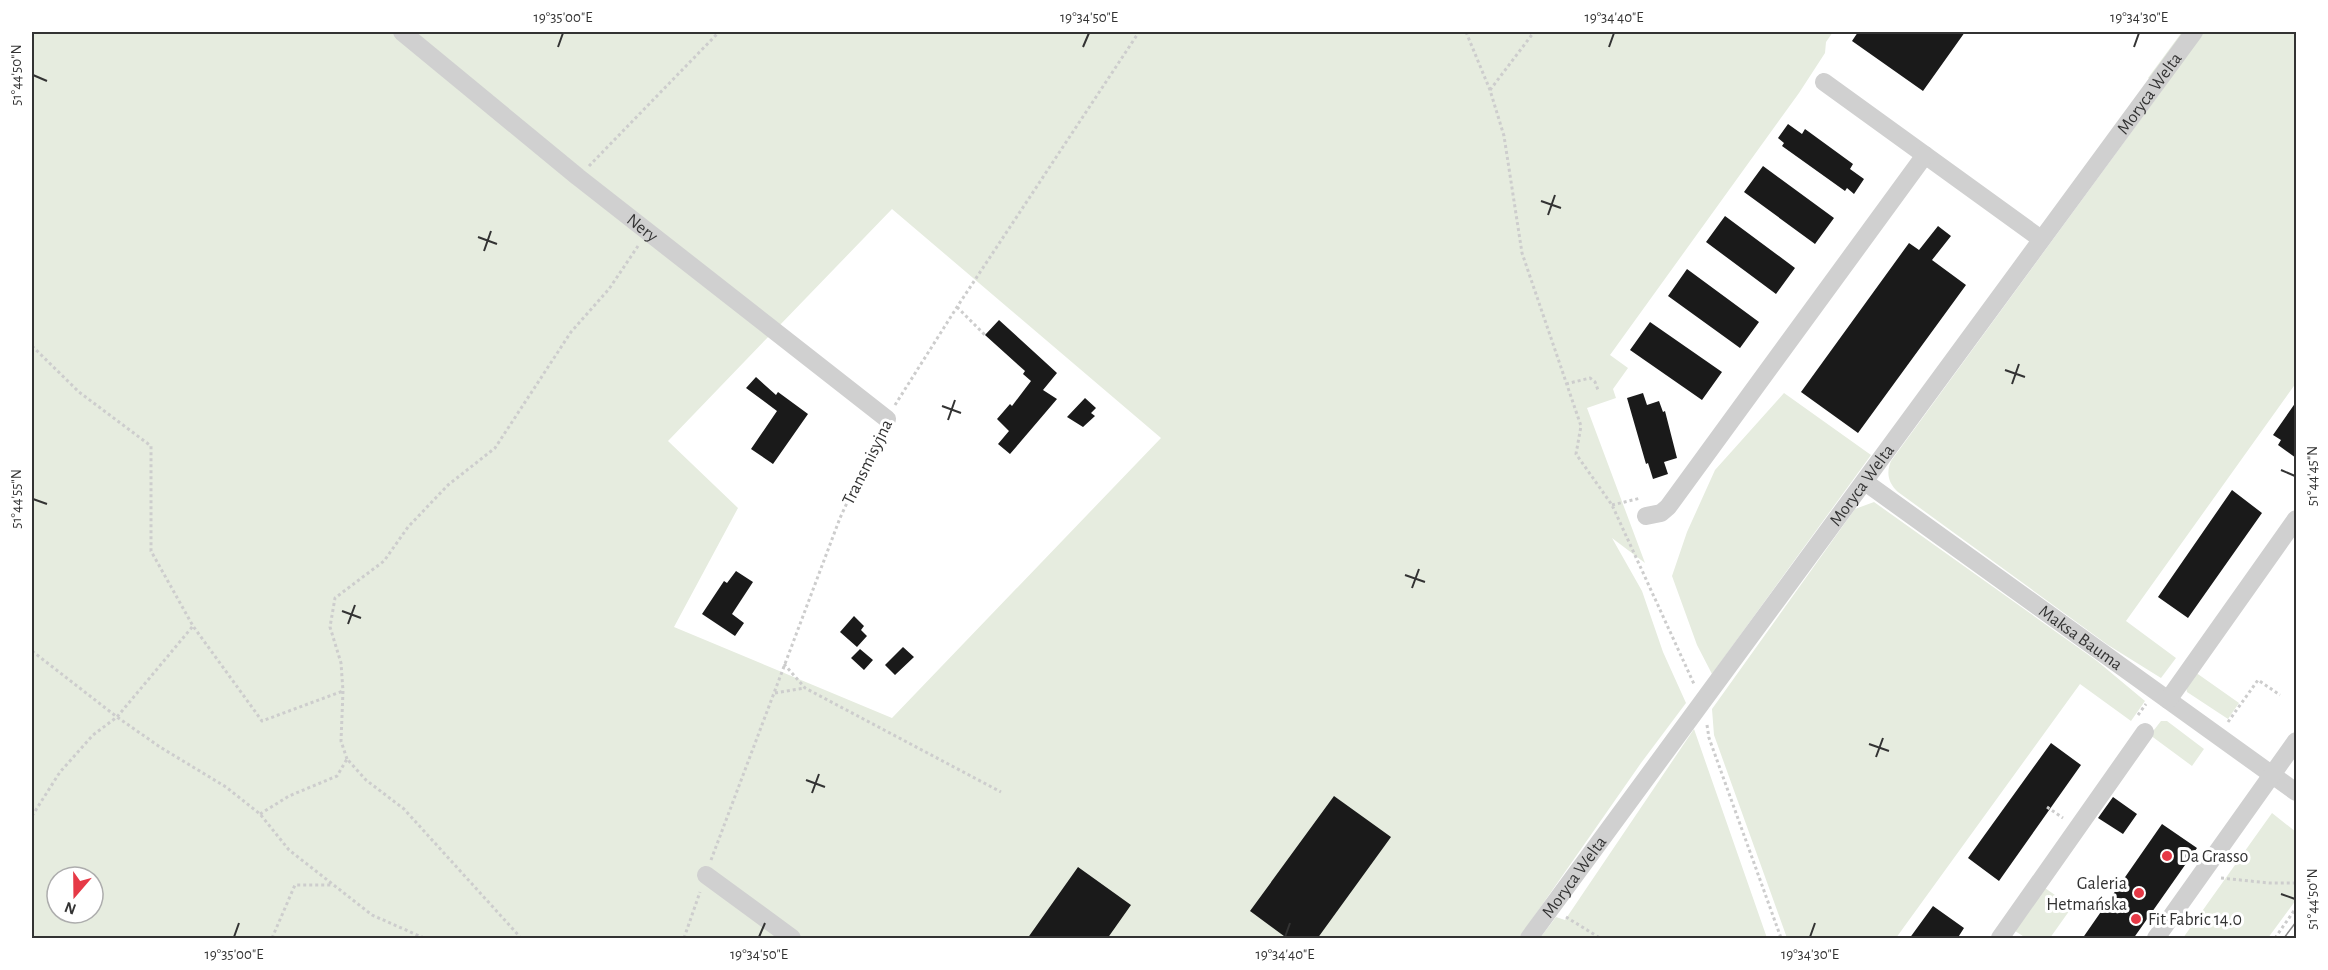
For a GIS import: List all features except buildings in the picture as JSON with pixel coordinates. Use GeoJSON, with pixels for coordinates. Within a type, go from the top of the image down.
{"type":"FeatureCollection","features":[{"type":"Feature","properties":{"kind":"street","name":"Nery"},"geometry":{"type":"LineString","coordinates":[[402,32],[578,177],[887,419]]}},
{"type":"Feature","properties":{"kind":"street","name":"Moryca Welta"},"geometry":{"type":"LineString","coordinates":[[1529,939],[2194,32]]}},
{"type":"Feature","properties":{"kind":"street"},"geometry":{"type":"LineString","coordinates":[[1824,82],[2041,239]]}},
{"type":"Feature","properties":{"kind":"street"},"geometry":{"type":"LineString","coordinates":[[1646,516],[1661,513],[1668,507],[1924,155]]}},
{"type":"Feature","properties":{"kind":"street","name":"Maksa Bauma"},"geometry":{"type":"LineString","coordinates":[[1865,482],[2296,792]]}},
{"type":"Feature","properties":{"kind":"street"},"geometry":{"type":"LineString","coordinates":[[2168,700],[2296,519]]}},
{"type":"Feature","properties":{"kind":"street"},"geometry":{"type":"LineString","coordinates":[[2000,939],[2145,732]]}},
{"type":"Feature","properties":{"kind":"street"},"geometry":{"type":"LineString","coordinates":[[2156,939],[2296,741]]}},
{"type":"Feature","properties":{"kind":"street"},"geometry":{"type":"LineString","coordinates":[[706,875],[792,939]]}},
{"type":"Feature","properties":{"kind":"path"},"geometry":{"type":"LineString","coordinates":[[578,177],[720,32]]}},
{"type":"Feature","properties":{"kind":"path","name":"Transmisyjna"},"geometry":{"type":"LineString","coordinates":[[684,939],[840,518],[887,419],[957,307],[1139,32]]}},
{"type":"Feature","properties":{"kind":"path"},"geometry":{"type":"LineString","coordinates":[[1466,32],[1490,90],[1504,136],[1522,253],[1581,426],[1576,454],[1612,505],[1702,702],[1709,738],[1781,939]]}},
{"type":"Feature","properties":{"kind":"path"},"geometry":{"type":"LineString","coordinates":[[1490,90],[1534,32]]}},
{"type":"Feature","properties":{"kind":"path"},"geometry":{"type":"LineString","coordinates":[[521,939],[404,809],[366,780],[347,759],[341,741],[343,691],[341,663],[330,627],[335,598],[384,561],[408,527],[448,485],[495,448],[571,332],[609,289],[648,232]]}},
{"type":"Feature","properties":{"kind":"path"},"geometry":{"type":"LineString","coordinates":[[957,307],[986,335]]}},
{"type":"Feature","properties":{"kind":"path"},"geometry":{"type":"LineString","coordinates":[[32,346],[79,392],[151,446],[151,551],[193,626],[262,721],[343,691]]}},
{"type":"Feature","properties":{"kind":"path"},"geometry":{"type":"LineString","coordinates":[[1566,384],[1590,378],[1595,382],[1598,390]]}},
{"type":"Feature","properties":{"kind":"path"},"geometry":{"type":"LineString","coordinates":[[1612,505],[1641,498]]}},
{"type":"Feature","properties":{"kind":"path"},"geometry":{"type":"LineString","coordinates":[[32,816],[60,772],[93,735],[117,717],[193,626]]}},
{"type":"Feature","properties":{"kind":"path"},"geometry":{"type":"LineString","coordinates":[[32,651],[117,717],[160,747],[226,787],[260,814],[289,850],[372,915],[424,939]]}},
{"type":"Feature","properties":{"kind":"path"},"geometry":{"type":"LineString","coordinates":[[784,664],[805,688],[1001,792]]}},
{"type":"Feature","properties":{"kind":"path"},"geometry":{"type":"LineString","coordinates":[[2218,736],[2258,680],[2280,695]]}},
{"type":"Feature","properties":{"kind":"path"},"geometry":{"type":"LineString","coordinates":[[774,693],[805,688]]}},
{"type":"Feature","properties":{"kind":"path"},"geometry":{"type":"LineString","coordinates":[[260,814],[289,796],[337,776],[347,759]]}},
{"type":"Feature","properties":{"kind":"path"},"geometry":{"type":"LineString","coordinates":[[2047,807],[2068,822]]}},
{"type":"Feature","properties":{"kind":"path"},"geometry":{"type":"LineString","coordinates":[[2204,873],[2227,879],[2269,883],[2296,882]]}},
{"type":"Feature","properties":{"kind":"path"},"geometry":{"type":"LineString","coordinates":[[272,939],[295,885],[332,885]]}},
{"type":"Feature","properties":{"kind":"path"},"geometry":{"type":"LineString","coordinates":[[1551,908],[1600,939]]}},
{"type":"Feature","properties":{"kind":"path"},"geometry":{"type":"LineString","coordinates":[[2275,939],[2296,908]]}},
{"type":"Feature","properties":{"kind":"shaded area"},"geometry":{"type":"Polygon","coordinates":[[[32,32],[394,32],[771,334],[668,441],[738,508],[674,627],[892,718],[1161,438],[892,209],[778,327],[411,32],[1833,32],[1826,42],[1825,53],[1799,93],[1610,355],[1628,368],[1613,389],[1616,398],[1587,408],[1645,563],[1612,538],[1642,591],[1663,652],[1686,703],[1641,763],[1519,938],[32,938],[32,32]]]}},
{"type":"Feature","properties":{"kind":"shaded area"},"geometry":{"type":"Polygon","coordinates":[[[2182,32],[2296,32],[2296,383],[2126,621],[2176,658],[2161,678],[2108,645],[1898,492],[1892,485],[1888,474],[1891,461],[2163,89],[2148,78],[2182,32]]]}},
{"type":"Feature","properties":{"kind":"shaded area"},"geometry":{"type":"Polygon","coordinates":[[[1784,393],[1871,455],[1712,674],[1697,645],[1672,576],[1687,532],[1715,470],[1784,393]]]}},
{"type":"Feature","properties":{"kind":"shaded area"},"geometry":{"type":"Polygon","coordinates":[[[1874,502],[2097,661],[2145,701],[2131,721],[2080,684],[1896,938],[1787,938],[1714,735],[1712,709],[1855,509],[1874,502]]]}},
{"type":"Feature","properties":{"kind":"shaded area"},"geometry":{"type":"Polygon","coordinates":[[[2195,672],[2239,703],[2228,719],[2187,692],[2186,687],[2195,672]]]}},
{"type":"Feature","properties":{"kind":"shaded area"},"geometry":{"type":"Polygon","coordinates":[[[2161,721],[2167,721],[2204,749],[2192,766],[2150,735],[2161,721]]]}},
{"type":"Feature","properties":{"kind":"shaded area"},"geometry":{"type":"Polygon","coordinates":[[[1694,729],[1767,938],[1540,938],[1556,917],[1565,920],[1694,729]]]}},
{"type":"Feature","properties":{"kind":"shaded area"},"geometry":{"type":"Polygon","coordinates":[[[2272,813],[2296,832],[2296,900],[2268,938],[2183,938],[2272,813]]]}},
{"type":"Feature","properties":{"kind":"shaded area"},"geometry":{"type":"Polygon","coordinates":[[[2045,888],[2072,907],[2050,938],[2026,938],[2015,931],[2045,888]]]}},
{"type":"Feature","properties":{"kind":"tram line"},"geometry":{"type":"LineString","coordinates":[[2284,938],[2296,922]]}},
{"type":"Feature","properties":{"kind":"place","name":"Da Grasso"},"geometry":{"type":"Point","coordinates":[2167,856]}},
{"type":"Feature","properties":{"kind":"place","name":"Galeria Hetmańska"},"geometry":{"type":"Point","coordinates":[2139,893]}},
{"type":"Feature","properties":{"kind":"place","name":"Fit Fabric 14.0"},"geometry":{"type":"Point","coordinates":[2136,919]}}]}
